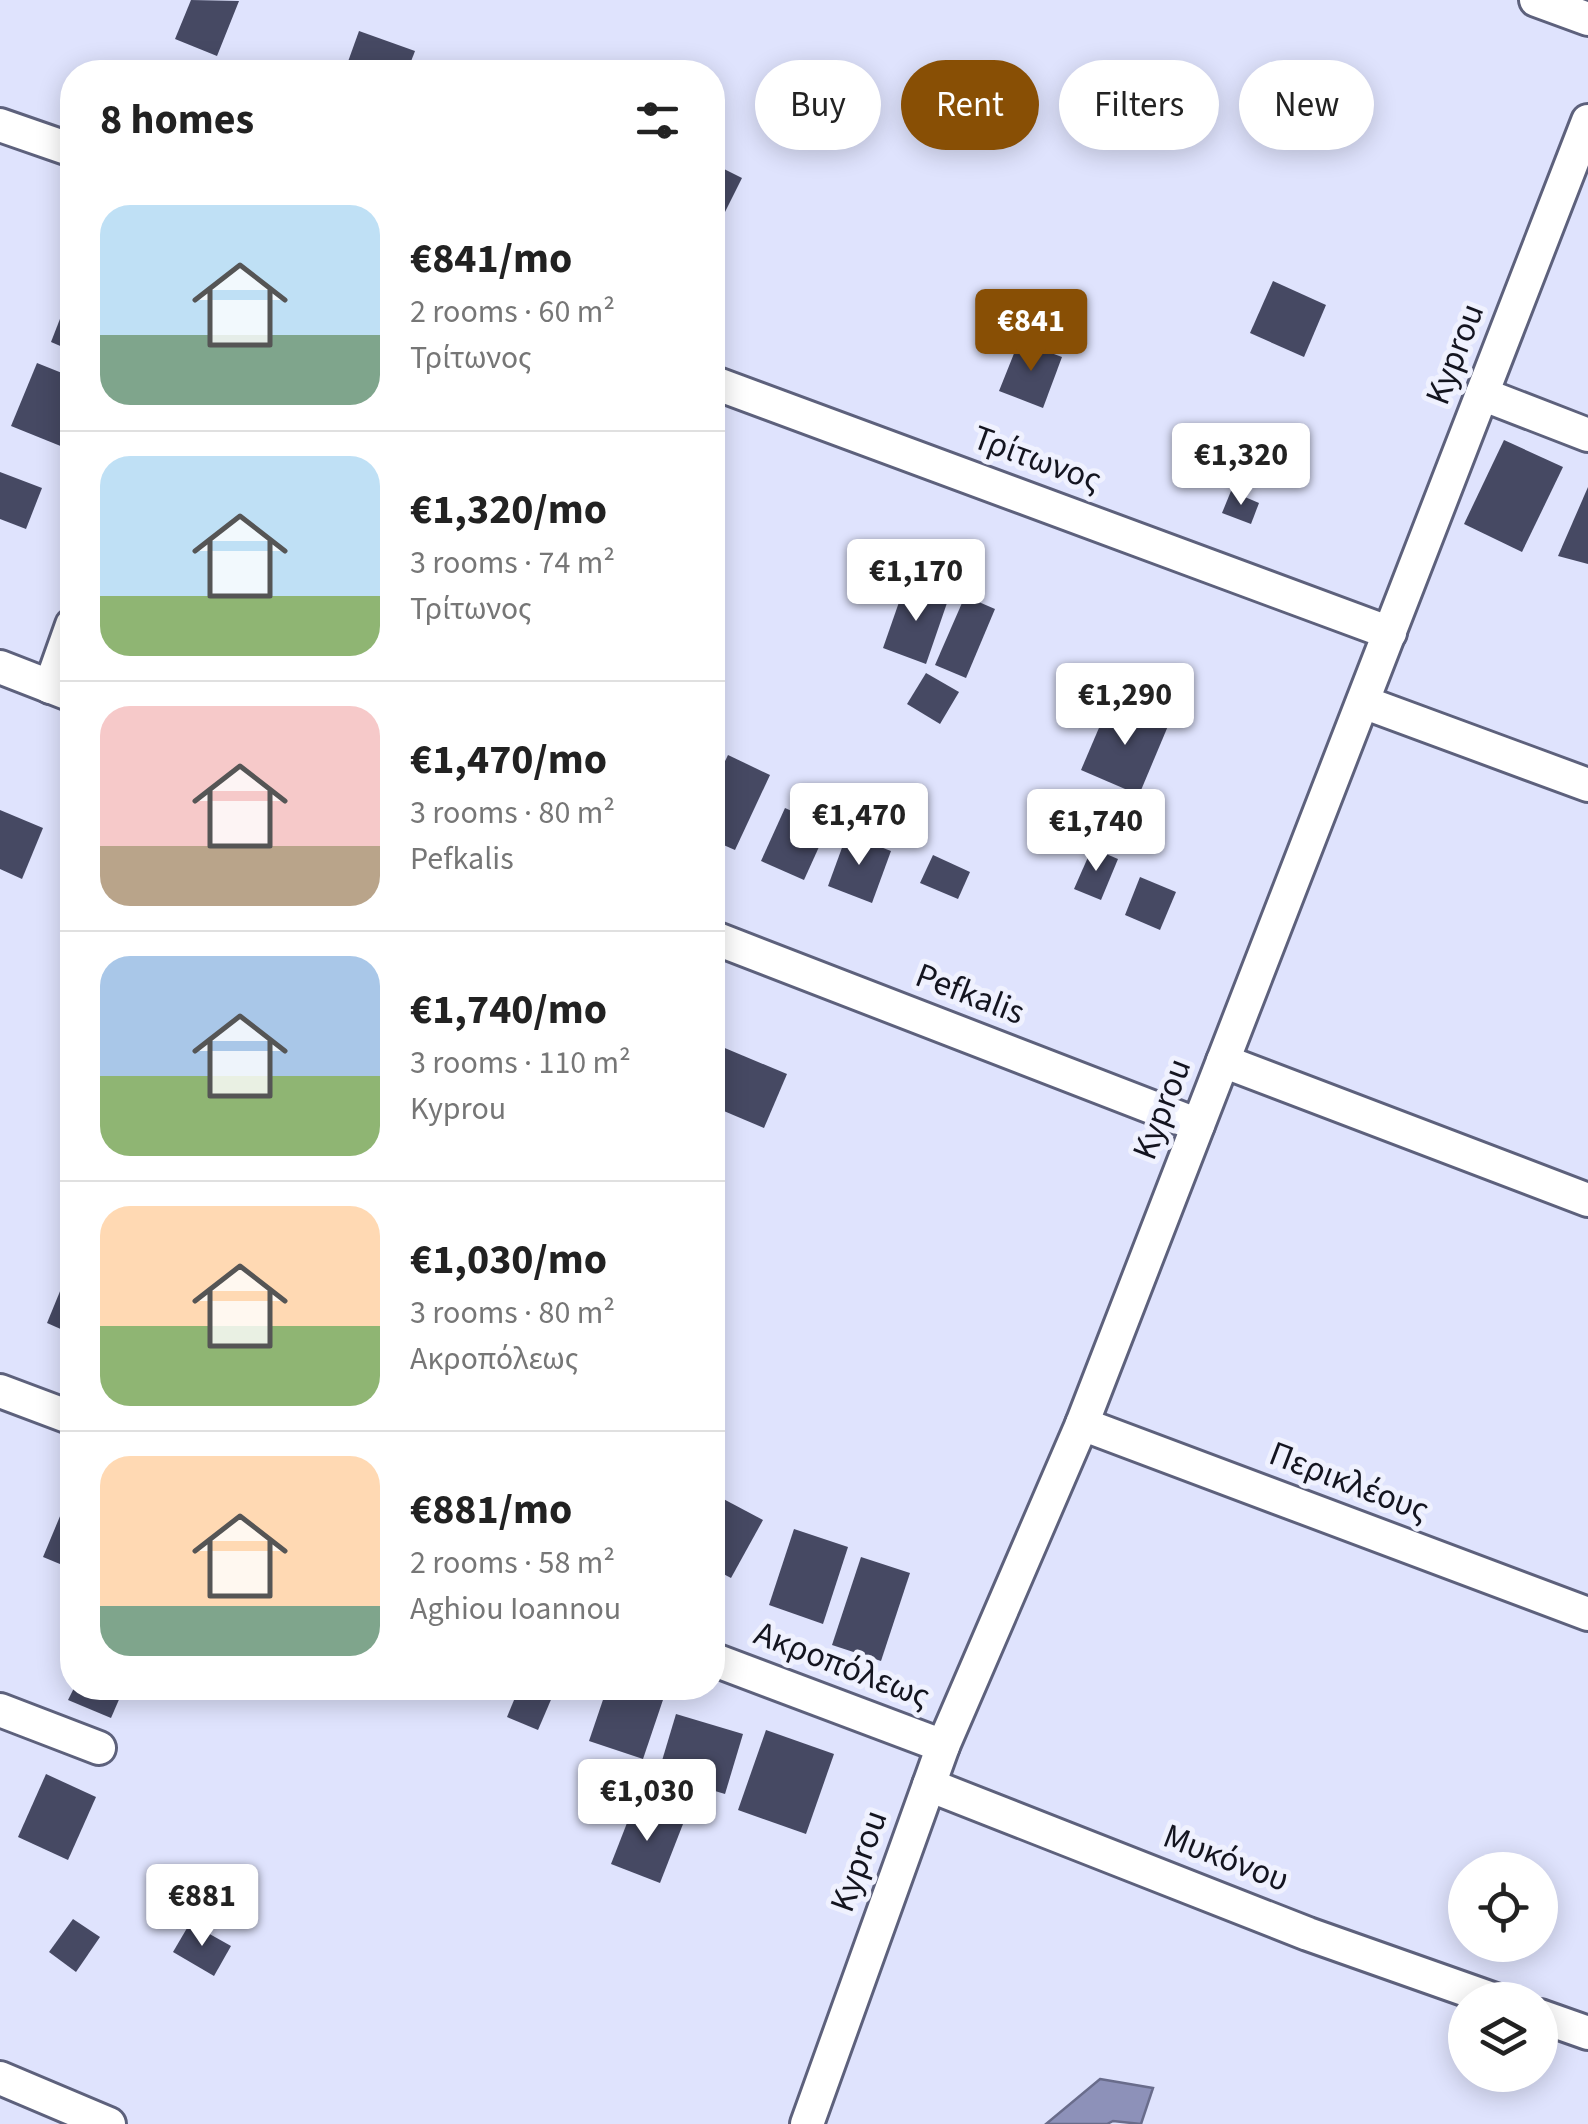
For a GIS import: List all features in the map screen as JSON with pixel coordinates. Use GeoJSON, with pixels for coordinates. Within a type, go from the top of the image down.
{"type":"FeatureCollection","features":[{"type":"Feature","properties":{"kind":"street"},"geometry":{"type":"LineString","coordinates":[[1536,0],[1588,20]]}},
{"type":"Feature","properties":{"kind":"street","name":"Kyprou"},"geometry":{"type":"LineString","coordinates":[[807,2124],[944,1746],[1082,1424],[1588,122]]}},
{"type":"Feature","properties":{"kind":"street"},"geometry":{"type":"LineString","coordinates":[[0,124],[60,146]]}},
{"type":"Feature","properties":{"kind":"street","name":"Τρίτωνος"},"geometry":{"type":"LineString","coordinates":[[725,387],[1390,633]]}},
{"type":"Feature","properties":{"kind":"street"},"geometry":{"type":"LineString","coordinates":[[1482,394],[1588,435]]}},
{"type":"Feature","properties":{"kind":"street"},"geometry":{"type":"LineString","coordinates":[[0,667],[60,691]]}},
{"type":"Feature","properties":{"kind":"street"},"geometry":{"type":"LineString","coordinates":[[1363,702],[1588,785]]}},
{"type":"Feature","properties":{"kind":"street","name":"Pefkalis"},"geometry":{"type":"LineString","coordinates":[[725,942],[1198,1126]]}},
{"type":"Feature","properties":{"kind":"street"},"geometry":{"type":"LineString","coordinates":[[1224,1061],[1588,1200]]}},
{"type":"Feature","properties":{"kind":"street"},"geometry":{"type":"LineString","coordinates":[[0,1391],[60,1414]]}},
{"type":"Feature","properties":{"kind":"street","name":"Περικλέους"},"geometry":{"type":"LineString","coordinates":[[1082,1424],[1588,1614]]}},
{"type":"Feature","properties":{"kind":"street","name":"Ακροπόλεως"},"geometry":{"type":"LineString","coordinates":[[725,1664],[944,1746]]}},
{"type":"Feature","properties":{"kind":"street"},"geometry":{"type":"LineString","coordinates":[[0,1710],[99,1748]]}},
{"type":"Feature","properties":{"kind":"street","name":"Μυκόνου"},"geometry":{"type":"LineString","coordinates":[[929,1785],[1308,1934],[1448,1983]]}},
{"type":"Feature","properties":{"kind":"street"},"geometry":{"type":"LineString","coordinates":[[1558,2022],[1588,2033]]}},
{"type":"Feature","properties":{"kind":"street"},"geometry":{"type":"LineString","coordinates":[[0,2078],[108,2124]]}},
{"type":"Feature","properties":{"kind":"water"},"geometry":{"type":"Polygon","coordinates":[[[1100,2079],[1153,2088],[1141,2124],[1046,2124],[1100,2079]]]}},
{"type":"Feature","properties":{"kind":"building"},"geometry":{"type":"Polygon","coordinates":[[[191,0],[239,1],[217,56],[175,39],[191,0]]]}},
{"type":"Feature","properties":{"kind":"building"},"geometry":{"type":"Polygon","coordinates":[[[359,31],[415,51],[412,60],[349,60],[359,31]]]}},
{"type":"Feature","properties":{"kind":"building"},"geometry":{"type":"Polygon","coordinates":[[[725,170],[742,178],[725,212],[725,170]]]}},
{"type":"Feature","properties":{"kind":"building"},"geometry":{"type":"Polygon","coordinates":[[[1273,281],[1326,305],[1304,357],[1250,333],[1273,281]]]}},
{"type":"Feature","properties":{"kind":"building"},"geometry":{"type":"Polygon","coordinates":[[[60,319],[60,346],[51,342],[60,319]]]}},
{"type":"Feature","properties":{"kind":"building"},"geometry":{"type":"Polygon","coordinates":[[[1019,341],[1062,357],[1043,408],[999,391],[1019,341]]]}},
{"type":"Feature","properties":{"kind":"building"},"geometry":{"type":"Polygon","coordinates":[[[37,363],[60,372],[60,446],[11,426],[37,363]]]}},
{"type":"Feature","properties":{"kind":"building"},"geometry":{"type":"Polygon","coordinates":[[[1504,440],[1563,467],[1522,552],[1464,524],[1504,440]]]}},
{"type":"Feature","properties":{"kind":"building"},"geometry":{"type":"Polygon","coordinates":[[[0,472],[42,488],[26,529],[0,519],[0,472]]]}},
{"type":"Feature","properties":{"kind":"building"},"geometry":{"type":"Polygon","coordinates":[[[1588,487],[1588,564],[1558,556],[1588,487]]]}},
{"type":"Feature","properties":{"kind":"building"},"geometry":{"type":"Polygon","coordinates":[[[1231,491],[1259,503],[1251,524],[1222,513],[1231,491]]]}},
{"type":"Feature","properties":{"kind":"building"},"geometry":{"type":"Polygon","coordinates":[[[905,585],[948,600],[926,664],[883,648],[905,585]]]}},
{"type":"Feature","properties":{"kind":"building"},"geometry":{"type":"Polygon","coordinates":[[[965,596],[995,609],[966,678],[935,665],[965,596]]]}},
{"type":"Feature","properties":{"kind":"building"},"geometry":{"type":"Polygon","coordinates":[[[926,673],[959,692],[940,724],[907,704],[926,673]]]}},
{"type":"Feature","properties":{"kind":"building"},"geometry":{"type":"Polygon","coordinates":[[[1110,702],[1168,726],[1139,795],[1081,770],[1110,702]]]}},
{"type":"Feature","properties":{"kind":"building"},"geometry":{"type":"Polygon","coordinates":[[[728,755],[770,775],[735,850],[725,846],[728,755]]]}},
{"type":"Feature","properties":{"kind":"building"},"geometry":{"type":"Polygon","coordinates":[[[785,808],[828,827],[804,880],[761,861],[785,808]]]}},
{"type":"Feature","properties":{"kind":"building"},"geometry":{"type":"Polygon","coordinates":[[[0,810],[43,828],[22,879],[0,869],[0,810]]]}},
{"type":"Feature","properties":{"kind":"building"},"geometry":{"type":"Polygon","coordinates":[[[847,834],[891,851],[872,903],[828,886],[847,834]]]}},
{"type":"Feature","properties":{"kind":"building"},"geometry":{"type":"Polygon","coordinates":[[[1092,848],[1118,859],[1101,900],[1074,889],[1092,848]]]}},
{"type":"Feature","properties":{"kind":"building"},"geometry":{"type":"Polygon","coordinates":[[[933,855],[970,872],[958,899],[920,883],[933,855]]]}},
{"type":"Feature","properties":{"kind":"building"},"geometry":{"type":"Polygon","coordinates":[[[1140,877],[1176,892],[1160,930],[1125,915],[1140,877]]]}},
{"type":"Feature","properties":{"kind":"building"},"geometry":{"type":"Polygon","coordinates":[[[725,1048],[787,1074],[764,1128],[725,1112],[725,1048]]]}},
{"type":"Feature","properties":{"kind":"building"},"geometry":{"type":"Polygon","coordinates":[[[60,1291],[60,1329],[47,1323],[60,1291]]]}},
{"type":"Feature","properties":{"kind":"building"},"geometry":{"type":"Polygon","coordinates":[[[725,1500],[763,1520],[731,1578],[725,1575],[725,1500]]]}},
{"type":"Feature","properties":{"kind":"building"},"geometry":{"type":"Polygon","coordinates":[[[60,1516],[60,1564],[43,1557],[60,1516]]]}},
{"type":"Feature","properties":{"kind":"building"},"geometry":{"type":"Polygon","coordinates":[[[794,1529],[848,1547],[823,1624],[769,1605],[794,1529]]]}},
{"type":"Feature","properties":{"kind":"building"},"geometry":{"type":"Polygon","coordinates":[[[861,1557],[910,1573],[881,1661],[832,1645],[861,1557]]]}},
{"type":"Feature","properties":{"kind":"building"},"geometry":{"type":"Polygon","coordinates":[[[68,1700],[119,1700],[111,1718],[68,1700]]]}},
{"type":"Feature","properties":{"kind":"building"},"geometry":{"type":"Polygon","coordinates":[[[514,1700],[551,1700],[538,1730],[507,1717],[514,1700]]]}},
{"type":"Feature","properties":{"kind":"building"},"geometry":{"type":"Polygon","coordinates":[[[603,1700],[663,1700],[643,1759],[589,1741],[603,1700]]]}},
{"type":"Feature","properties":{"kind":"building"},"geometry":{"type":"Polygon","coordinates":[[[676,1714],[743,1734],[725,1794],[658,1774],[676,1714]]]}},
{"type":"Feature","properties":{"kind":"building"},"geometry":{"type":"Polygon","coordinates":[[[766,1730],[834,1754],[806,1834],[738,1810],[766,1730]]]}},
{"type":"Feature","properties":{"kind":"building"},"geometry":{"type":"Polygon","coordinates":[[[46,1774],[96,1797],[68,1860],[18,1837],[46,1774]]]}},
{"type":"Feature","properties":{"kind":"building"},"geometry":{"type":"Polygon","coordinates":[[[634,1805],[683,1824],[660,1883],[611,1864],[634,1805]]]}},
{"type":"Feature","properties":{"kind":"building"},"geometry":{"type":"Polygon","coordinates":[[[73,1919],[100,1937],[76,1972],[49,1952],[73,1919]]]}},
{"type":"Feature","properties":{"kind":"building"},"geometry":{"type":"Polygon","coordinates":[[[190,1923],[231,1946],[214,1976],[173,1952],[190,1923]]]}}]}
